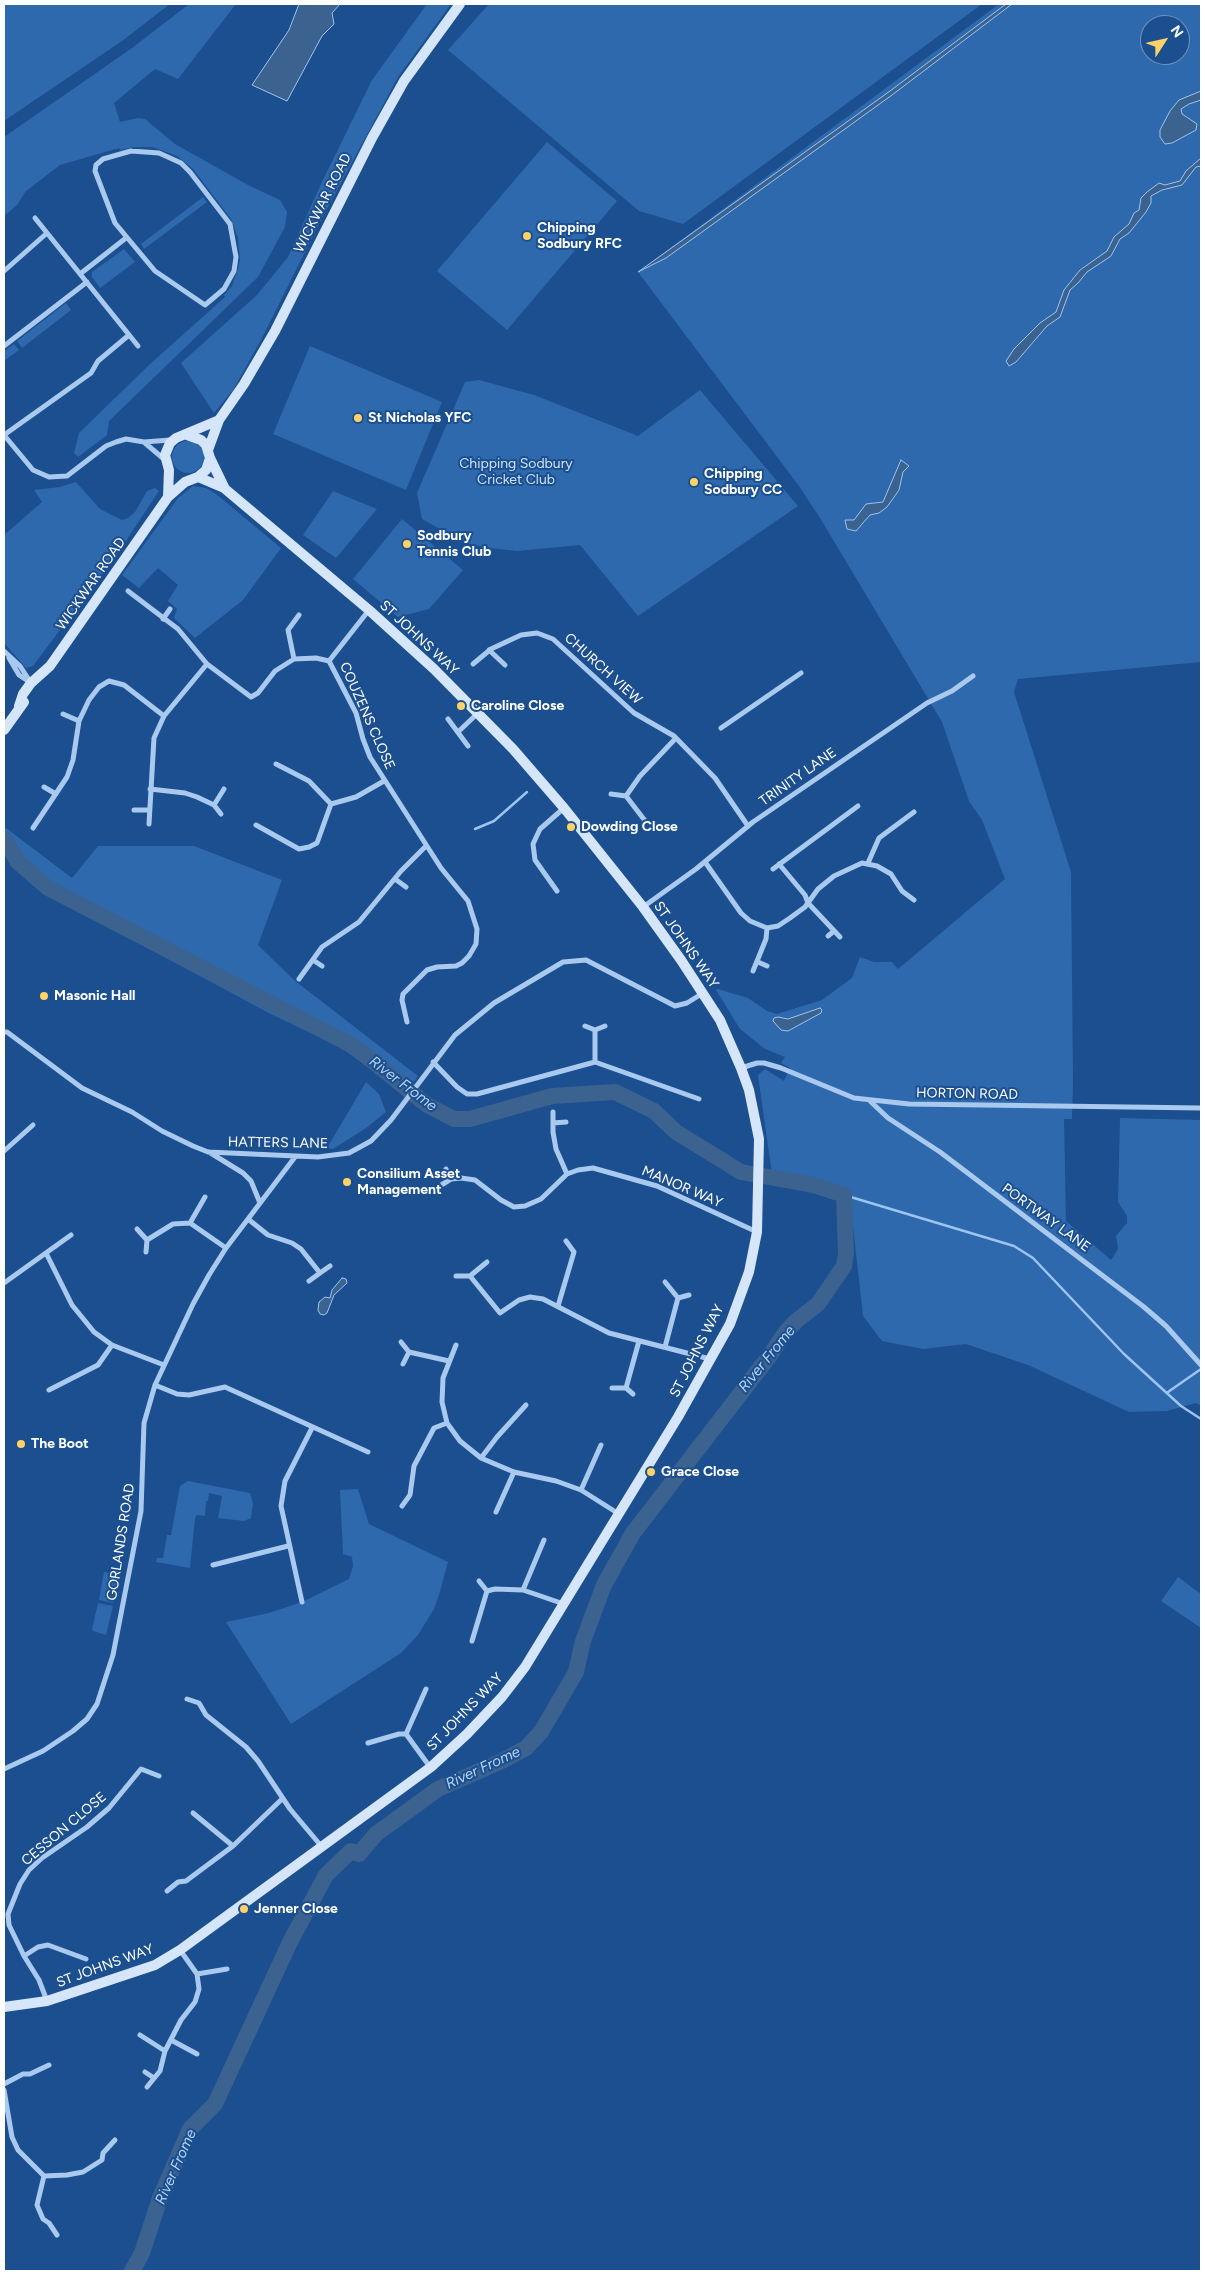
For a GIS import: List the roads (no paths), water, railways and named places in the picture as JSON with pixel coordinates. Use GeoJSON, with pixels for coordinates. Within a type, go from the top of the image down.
{"type":"FeatureCollection","features":[{"type":"Feature","properties":{"kind":"street","name":"WICKWAR ROAD"},"geometry":{"type":"LineString","coordinates":[[4,730],[19,706],[23,694],[31,683],[50,666],[168,497],[206,470],[219,420],[244,384],[274,331],[349,181],[404,81],[460,4]]}},
{"type":"Feature","properties":{"kind":"street"},"geometry":{"type":"LineString","coordinates":[[131,151],[159,153],[181,163],[227,219],[234,238],[236,257],[234,271],[224,289],[206,305],[160,276],[126,238],[112,216],[96,171],[96,165],[103,159],[131,151]]}},
{"type":"Feature","properties":{"kind":"street"},"geometry":{"type":"LineString","coordinates":[[35,218],[138,346]]}},
{"type":"Feature","properties":{"kind":"street"},"geometry":{"type":"LineString","coordinates":[[4,271],[47,234]]}},
{"type":"Feature","properties":{"kind":"street"},"geometry":{"type":"LineString","coordinates":[[80,274],[126,238]]}},
{"type":"Feature","properties":{"kind":"street"},"geometry":{"type":"LineString","coordinates":[[4,346],[87,282]]}},
{"type":"Feature","properties":{"kind":"street"},"geometry":{"type":"LineString","coordinates":[[129,335],[98,361],[91,373],[4,435],[32,470],[49,477],[67,476],[106,446],[116,442],[126,439],[144,442],[176,438]]}},
{"type":"Feature","properties":{"kind":"street","name":"WICKWAR ROAD"},"geometry":{"type":"LineString","coordinates":[[176,438],[188,435],[219,420]]}},
{"type":"Feature","properties":{"kind":"street"},"geometry":{"type":"LineString","coordinates":[[188,435],[201,440],[209,454]]}},
{"type":"Feature","properties":{"kind":"street"},"geometry":{"type":"LineString","coordinates":[[168,497],[167,448],[176,438]]}},
{"type":"Feature","properties":{"kind":"street"},"geometry":{"type":"LineString","coordinates":[[144,442],[177,477],[193,478]]}},
{"type":"Feature","properties":{"kind":"street","name":"ST JOHNS WAY"},"geometry":{"type":"LineString","coordinates":[[209,454],[224,488]]}},
{"type":"Feature","properties":{"kind":"street","name":"ST JOHNS WAY"},"geometry":{"type":"LineString","coordinates":[[4,2007],[47,2000],[155,1965],[180,1950],[322,1848],[430,1768],[467,1734],[502,1697],[525,1667],[678,1417],[730,1324],[748,1272],[757,1232],[759,1139],[741,1068],[720,1020],[703,992],[643,907],[564,808],[479,713],[434,668],[369,610],[224,488],[193,478]]}},
{"type":"Feature","properties":{"kind":"street"},"geometry":{"type":"LineString","coordinates":[[128,591],[162,619],[178,629],[207,664],[251,697],[258,693],[275,671],[294,659],[288,630],[299,616]]}},
{"type":"Feature","properties":{"kind":"street"},"geometry":{"type":"LineString","coordinates":[[162,619],[170,608]]}},
{"type":"Feature","properties":{"kind":"street","name":"COUZENS CLOSE"},"geometry":{"type":"LineString","coordinates":[[329,661],[369,610]]}},
{"type":"Feature","properties":{"kind":"street","name":"CHURCH VIEW"},"geometry":{"type":"LineString","coordinates":[[473,664],[489,650],[521,635],[537,633],[548,637],[559,644],[580,666],[634,712],[665,729],[676,738],[712,774],[748,826]]}},
{"type":"Feature","properties":{"kind":"street"},"geometry":{"type":"LineString","coordinates":[[489,650],[505,666]]}},
{"type":"Feature","properties":{"kind":"street"},"geometry":{"type":"LineString","coordinates":[[6,653],[20,666],[31,683]]}},
{"type":"Feature","properties":{"kind":"street","name":"COUZENS CLOSE"},"geometry":{"type":"LineString","coordinates":[[294,659],[316,658],[329,661],[356,713],[363,739],[384,780],[441,868],[468,901],[477,929],[476,944],[462,963],[456,966],[437,967],[427,970],[403,994],[402,1000],[408,1022]]}},
{"type":"Feature","properties":{"kind":"street"},"geometry":{"type":"LineString","coordinates":[[149,824],[148,810],[154,738],[164,716],[207,664]]}},
{"type":"Feature","properties":{"kind":"street"},"geometry":{"type":"LineString","coordinates":[[721,728],[801,673]]}},
{"type":"Feature","properties":{"kind":"street","name":"TRINITY LANE"},"geometry":{"type":"LineString","coordinates":[[643,907],[705,862],[748,826],[920,708],[952,691],[973,676]]}},
{"type":"Feature","properties":{"kind":"street"},"geometry":{"type":"LineString","coordinates":[[34,828],[67,777],[73,760],[79,721],[89,700],[99,687],[109,682],[124,685],[164,716]]}},
{"type":"Feature","properties":{"kind":"street"},"geometry":{"type":"LineString","coordinates":[[458,732],[479,713]]}},
{"type":"Feature","properties":{"kind":"street"},"geometry":{"type":"LineString","coordinates":[[63,714],[79,721]]}},
{"type":"Feature","properties":{"kind":"street"},"geometry":{"type":"LineString","coordinates":[[448,719],[468,746]]}},
{"type":"Feature","properties":{"kind":"street"},"geometry":{"type":"LineString","coordinates":[[626,796],[640,776],[676,738]]}},
{"type":"Feature","properties":{"kind":"street"},"geometry":{"type":"LineString","coordinates":[[256,825],[299,849],[310,848],[317,842],[331,804],[310,781],[276,764]]}},
{"type":"Feature","properties":{"kind":"street","name":"COUZENS CLOSE"},"geometry":{"type":"LineString","coordinates":[[331,804],[356,797],[384,780]]}},
{"type":"Feature","properties":{"kind":"street"},"geometry":{"type":"LineString","coordinates":[[44,787],[56,794]]}},
{"type":"Feature","properties":{"kind":"street"},"geometry":{"type":"LineString","coordinates":[[150,789],[185,793],[214,805],[221,814]]}},
{"type":"Feature","properties":{"kind":"street"},"geometry":{"type":"LineString","coordinates":[[214,805],[224,789]]}},
{"type":"Feature","properties":{"kind":"street"},"geometry":{"type":"LineString","coordinates":[[611,794],[626,796],[646,822]]}},
{"type":"Feature","properties":{"kind":"street"},"geometry":{"type":"LineString","coordinates":[[773,869],[858,806]]}},
{"type":"Feature","properties":{"kind":"street"},"geometry":{"type":"LineString","coordinates":[[558,891],[535,860],[533,844],[540,829],[564,808]]}},
{"type":"Feature","properties":{"kind":"street"},"geometry":{"type":"LineString","coordinates":[[134,810],[148,810]]}},
{"type":"Feature","properties":{"kind":"street"},"geometry":{"type":"LineString","coordinates":[[868,863],[879,838],[914,812]]}},
{"type":"Feature","properties":{"kind":"street"},"geometry":{"type":"LineString","coordinates":[[299,979],[329,940],[349,930],[359,922],[395,878],[426,846]]}},
{"type":"Feature","properties":{"kind":"street"},"geometry":{"type":"LineString","coordinates":[[705,862],[741,913],[750,922],[767,928],[778,926],[790,918],[808,904],[818,889],[834,876],[854,865],[868,863],[891,874],[902,891],[914,900]]}},
{"type":"Feature","properties":{"kind":"street"},"geometry":{"type":"LineString","coordinates":[[779,864],[805,895],[808,904],[840,937]]}},
{"type":"Feature","properties":{"kind":"street"},"geometry":{"type":"LineString","coordinates":[[395,878],[406,887]]}},
{"type":"Feature","properties":{"kind":"street"},"geometry":{"type":"LineString","coordinates":[[753,971],[758,962],[767,928]]}},
{"type":"Feature","properties":{"kind":"street"},"geometry":{"type":"LineString","coordinates":[[828,936],[834,931]]}},
{"type":"Feature","properties":{"kind":"street"},"geometry":{"type":"LineString","coordinates":[[313,960],[322,966]]}},
{"type":"Feature","properties":{"kind":"street","name":"HATTERS LANE"},"geometry":{"type":"LineString","coordinates":[[4,1032],[82,1088],[132,1112],[173,1137],[208,1152],[318,1158],[349,1153],[371,1141],[391,1120],[455,1035],[494,1003],[563,962],[586,960],[674,1006],[687,1003],[703,992]]}},
{"type":"Feature","properties":{"kind":"street"},"geometry":{"type":"LineString","coordinates":[[758,962],[767,966]]}},
{"type":"Feature","properties":{"kind":"street"},"geometry":{"type":"LineString","coordinates":[[585,1026],[595,1030],[605,1026]]}},
{"type":"Feature","properties":{"kind":"street"},"geometry":{"type":"LineString","coordinates":[[595,1030],[595,1062]]}},
{"type":"Feature","properties":{"kind":"street"},"geometry":{"type":"LineString","coordinates":[[433,1062],[457,1087],[467,1094],[595,1062],[699,1099]]}},
{"type":"Feature","properties":{"kind":"street","name":"HORTON ROAD"},"geometry":{"type":"LineString","coordinates":[[741,1068],[764,1063],[791,1072],[840,1094],[869,1100],[946,1106],[1201,1108]]}},
{"type":"Feature","properties":{"kind":"street","name":"PORTWAY LANE"},"geometry":{"type":"LineString","coordinates":[[869,1100],[888,1118],[940,1152],[1144,1307],[1166,1326],[1201,1365]]}},
{"type":"Feature","properties":{"kind":"street"},"geometry":{"type":"LineString","coordinates":[[430,1192],[450,1180],[461,1178],[475,1180],[501,1200],[514,1207],[525,1206],[541,1199],[567,1174],[556,1149],[553,1112]]}},
{"type":"Feature","properties":{"kind":"street"},"geometry":{"type":"LineString","coordinates":[[553,1124],[566,1122]]}},
{"type":"Feature","properties":{"kind":"street"},"geometry":{"type":"LineString","coordinates":[[4,1151],[33,1125]]}},
{"type":"Feature","properties":{"kind":"street"},"geometry":{"type":"LineString","coordinates":[[208,1152],[243,1173],[250,1181],[260,1203]]}},
{"type":"Feature","properties":{"kind":"street","name":"GORLANDS ROAD"},"geometry":{"type":"LineString","coordinates":[[4,1769],[37,1754],[73,1731],[87,1719],[97,1704],[114,1655],[141,1511],[144,1423],[155,1385],[193,1304],[226,1248],[295,1157]]}},
{"type":"Feature","properties":{"kind":"street","name":"MANOR WAY"},"geometry":{"type":"LineString","coordinates":[[567,1174],[578,1170],[594,1168],[628,1177],[657,1186],[757,1232]]}},
{"type":"Feature","properties":{"kind":"street"},"geometry":{"type":"LineString","coordinates":[[446,1169],[450,1180]]}},
{"type":"Feature","properties":{"kind":"street"},"geometry":{"type":"LineString","coordinates":[[190,1223],[205,1198]]}},
{"type":"Feature","properties":{"kind":"street"},"geometry":{"type":"LineString","coordinates":[[248,1220],[268,1235],[292,1243],[301,1249],[320,1273]]}},
{"type":"Feature","properties":{"kind":"street"},"geometry":{"type":"LineString","coordinates":[[147,1240],[173,1224],[190,1223],[226,1248]]}},
{"type":"Feature","properties":{"kind":"street"},"geometry":{"type":"LineString","coordinates":[[137,1230],[147,1240],[146,1252]]}},
{"type":"Feature","properties":{"kind":"street"},"geometry":{"type":"LineString","coordinates":[[4,1282],[71,1235]]}},
{"type":"Feature","properties":{"kind":"street"},"geometry":{"type":"LineString","coordinates":[[558,1306],[574,1252],[566,1241]]}},
{"type":"Feature","properties":{"kind":"street"},"geometry":{"type":"LineString","coordinates":[[46,1253],[72,1305],[89,1327],[112,1345],[164,1365]]}},
{"type":"Feature","properties":{"kind":"street"},"geometry":{"type":"LineString","coordinates":[[456,1276],[470,1276],[487,1262]]}},
{"type":"Feature","properties":{"kind":"street"},"geometry":{"type":"LineString","coordinates":[[309,1281],[330,1266]]}},
{"type":"Feature","properties":{"kind":"street"},"geometry":{"type":"LineString","coordinates":[[470,1276],[500,1313],[519,1300],[530,1297],[543,1299],[609,1333],[710,1359]]}},
{"type":"Feature","properties":{"kind":"street"},"geometry":{"type":"LineString","coordinates":[[665,1282],[678,1298]]}},
{"type":"Feature","properties":{"kind":"street"},"geometry":{"type":"LineString","coordinates":[[678,1298],[689,1295]]}},
{"type":"Feature","properties":{"kind":"street"},"geometry":{"type":"LineString","coordinates":[[665,1347],[678,1298]]}},
{"type":"Feature","properties":{"kind":"street"},"geometry":{"type":"LineString","coordinates":[[626,1388],[639,1341]]}},
{"type":"Feature","properties":{"kind":"street"},"geometry":{"type":"LineString","coordinates":[[401,1342],[409,1352],[449,1361]]}},
{"type":"Feature","properties":{"kind":"street"},"geometry":{"type":"LineString","coordinates":[[456,1344],[441,1389],[447,1423],[460,1441],[482,1458],[514,1472],[556,1481],[582,1490],[619,1514]]}},
{"type":"Feature","properties":{"kind":"street"},"geometry":{"type":"LineString","coordinates":[[49,1390],[98,1365],[112,1345]]}},
{"type":"Feature","properties":{"kind":"street"},"geometry":{"type":"LineString","coordinates":[[403,1364],[409,1352]]}},
{"type":"Feature","properties":{"kind":"street"},"geometry":{"type":"LineString","coordinates":[[155,1385],[176,1394],[189,1395],[225,1387],[368,1452]]}},
{"type":"Feature","properties":{"kind":"street"},"geometry":{"type":"LineString","coordinates":[[612,1388],[626,1388],[633,1394]]}},
{"type":"Feature","properties":{"kind":"street"},"geometry":{"type":"LineString","coordinates":[[482,1458],[496,1437],[526,1405]]}},
{"type":"Feature","properties":{"kind":"street"},"geometry":{"type":"LineString","coordinates":[[402,1506],[410,1495],[414,1466],[434,1428],[447,1423]]}},
{"type":"Feature","properties":{"kind":"street"},"geometry":{"type":"LineString","coordinates":[[302,1602],[288,1546],[281,1506],[285,1481],[296,1456],[312,1428]]}},
{"type":"Feature","properties":{"kind":"street"},"geometry":{"type":"LineString","coordinates":[[582,1490],[601,1445]]}},
{"type":"Feature","properties":{"kind":"street"},"geometry":{"type":"LineString","coordinates":[[496,1512],[514,1472]]}},
{"type":"Feature","properties":{"kind":"street"},"geometry":{"type":"LineString","coordinates":[[523,1590],[544,1540]]}},
{"type":"Feature","properties":{"kind":"street"},"geometry":{"type":"LineString","coordinates":[[212,1565],[288,1546]]}},
{"type":"Feature","properties":{"kind":"street"},"geometry":{"type":"LineString","coordinates":[[479,1581],[487,1591]]}},
{"type":"Feature","properties":{"kind":"street"},"geometry":{"type":"LineString","coordinates":[[487,1591],[494,1589],[523,1590],[564,1604]]}},
{"type":"Feature","properties":{"kind":"street"},"geometry":{"type":"LineString","coordinates":[[472,1641],[487,1591]]}},
{"type":"Feature","properties":{"kind":"street"},"geometry":{"type":"LineString","coordinates":[[406,1734],[426,1688]]}},
{"type":"Feature","properties":{"kind":"street"},"geometry":{"type":"LineString","coordinates":[[187,1699],[199,1703],[206,1715],[246,1747],[258,1761],[282,1798],[322,1848]]}},
{"type":"Feature","properties":{"kind":"street"},"geometry":{"type":"LineString","coordinates":[[368,1743],[399,1734],[406,1734]]}},
{"type":"Feature","properties":{"kind":"street"},"geometry":{"type":"LineString","coordinates":[[406,1734],[430,1768]]}},
{"type":"Feature","properties":{"kind":"street","name":"CESSON CLOSE"},"geometry":{"type":"LineString","coordinates":[[47,2000],[39,1980],[14,1937],[8,1914],[17,1891],[29,1870],[42,1858],[87,1827],[109,1808],[141,1769],[159,1776]]}},
{"type":"Feature","properties":{"kind":"street"},"geometry":{"type":"LineString","coordinates":[[167,1891],[178,1882],[186,1881],[234,1846],[282,1798]]}},
{"type":"Feature","properties":{"kind":"street"},"geometry":{"type":"LineString","coordinates":[[193,1813],[234,1846]]}},
{"type":"Feature","properties":{"kind":"street"},"geometry":{"type":"LineString","coordinates":[[24,1956],[38,1947],[48,1945],[86,1959]]}},
{"type":"Feature","properties":{"kind":"street"},"geometry":{"type":"LineString","coordinates":[[147,2088],[160,2070],[170,2040],[198,1995],[197,1974],[180,1950]]}},
{"type":"Feature","properties":{"kind":"street"},"geometry":{"type":"LineString","coordinates":[[197,1974],[227,1969]]}},
{"type":"Feature","properties":{"kind":"street"},"geometry":{"type":"LineString","coordinates":[[140,2036],[165,2051]]}},
{"type":"Feature","properties":{"kind":"street"},"geometry":{"type":"LineString","coordinates":[[170,2040],[197,2054]]}},
{"type":"Feature","properties":{"kind":"street"},"geometry":{"type":"LineString","coordinates":[[4,2084],[23,2074],[30,2074],[49,2065]]}},
{"type":"Feature","properties":{"kind":"street"},"geometry":{"type":"LineString","coordinates":[[145,2072],[154,2078]]}},
{"type":"Feature","properties":{"kind":"street"},"geometry":{"type":"LineString","coordinates":[[4,2090],[12,2137],[18,2150],[44,2176],[83,2172],[102,2160],[103,2153],[115,2140]]}},
{"type":"Feature","properties":{"kind":"street"},"geometry":{"type":"LineString","coordinates":[[44,2176],[37,2205],[43,2219],[49,2223],[57,2235]]}},
{"type":"Feature","properties":{"kind":"waterway"},"geometry":{"type":"LineString","coordinates":[[475,829],[494,821],[527,792]]}},
{"type":"Feature","properties":{"kind":"waterway","name":"River Frome"},"geometry":{"type":"LineString","coordinates":[[4,839],[18,862],[48,888],[355,1047],[427,1105],[454,1119],[470,1119],[552,1096],[615,1092],[654,1111],[676,1132],[741,1172],[813,1185],[844,1195],[846,1253],[844,1266],[818,1304],[796,1321],[785,1333],[768,1358],[633,1533],[604,1585],[583,1641],[576,1672],[541,1732],[526,1748],[502,1761],[438,1789],[376,1834],[359,1854],[351,1851],[326,1875],[290,1942],[215,2104],[190,2129],[160,2198],[142,2253],[132,2271]]}},
{"type":"Feature","properties":{"kind":"waterway"},"geometry":{"type":"LineString","coordinates":[[844,1195],[1014,1246],[1033,1258],[1124,1354],[1181,1406],[1201,1419]]}},
{"type":"Feature","properties":{"kind":"waterway"},"geometry":{"type":"LineString","coordinates":[[1168,1392],[1201,1369]]}},
{"type":"Feature","properties":{"kind":"place","name":"Chipping Sodbury RFC"},"geometry":{"type":"Point","coordinates":[527,236]}},
{"type":"Feature","properties":{"kind":"place","name":"St Nicholas YFC"},"geometry":{"type":"Point","coordinates":[358,418]}},
{"type":"Feature","properties":{"kind":"place","name":"Chipping Sodbury CC"},"geometry":{"type":"Point","coordinates":[694,482]}},
{"type":"Feature","properties":{"kind":"place","name":"Sodbury Tennis Club"},"geometry":{"type":"Point","coordinates":[407,544]}},
{"type":"Feature","properties":{"kind":"place","name":"Caroline Close"},"geometry":{"type":"Point","coordinates":[461,706]}},
{"type":"Feature","properties":{"kind":"place","name":"Dowding Close"},"geometry":{"type":"Point","coordinates":[571,827]}},
{"type":"Feature","properties":{"kind":"place","name":"Masonic Hall"},"geometry":{"type":"Point","coordinates":[44,996]}},
{"type":"Feature","properties":{"kind":"place","name":"Consilium Asset Management"},"geometry":{"type":"Point","coordinates":[347,1182]}},
{"type":"Feature","properties":{"kind":"place","name":"The Boot"},"geometry":{"type":"Point","coordinates":[21,1444]}},
{"type":"Feature","properties":{"kind":"place","name":"Grace Close"},"geometry":{"type":"Point","coordinates":[651,1472]}},
{"type":"Feature","properties":{"kind":"place","name":"Jenner Close"},"geometry":{"type":"Point","coordinates":[244,1909]}},
{"type":"Feature","properties":{"kind":"park label","name":"Chipping Sodbury Cricket Club"},"geometry":{"type":"Point","coordinates":[516,472]}}]}
